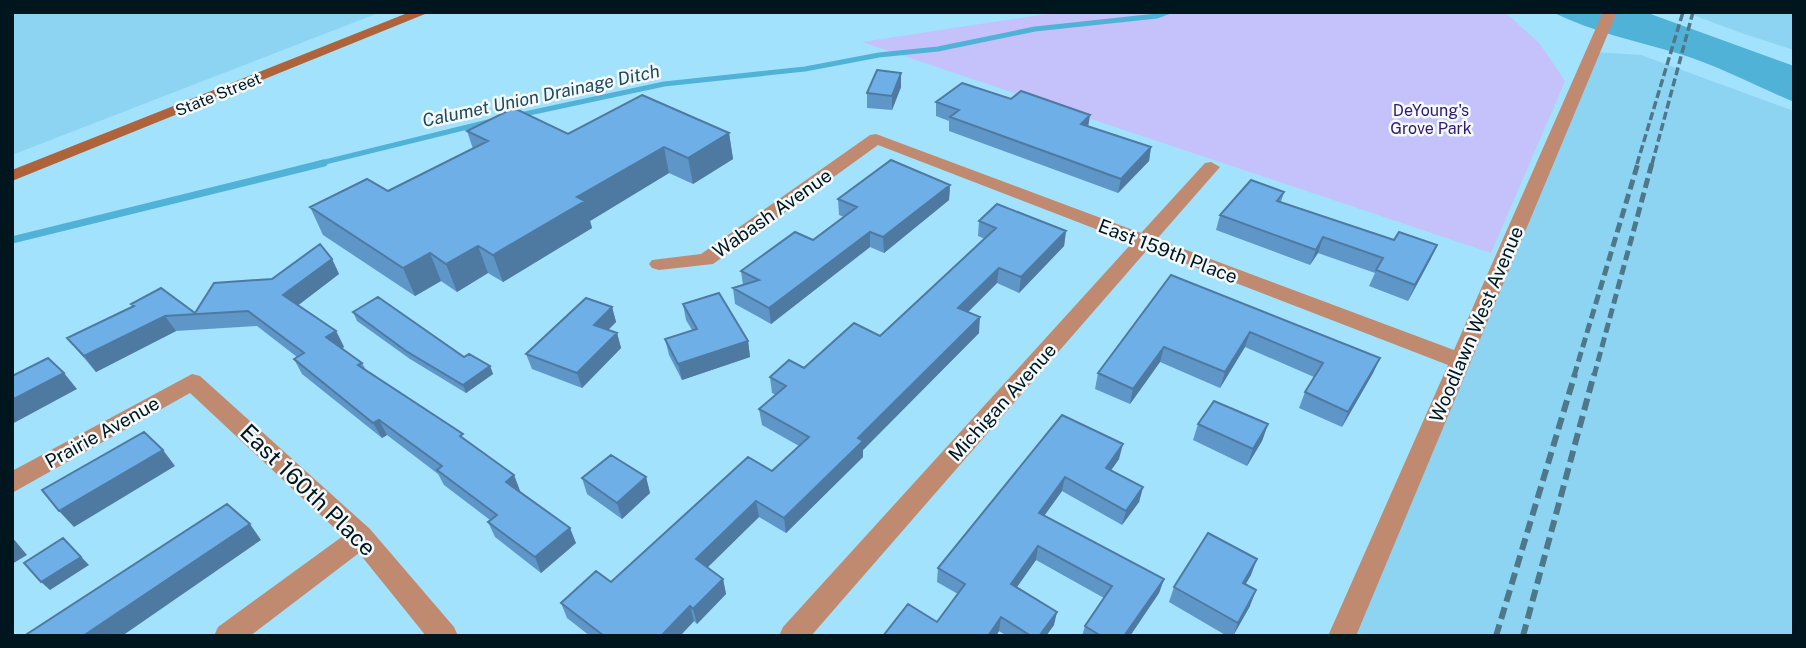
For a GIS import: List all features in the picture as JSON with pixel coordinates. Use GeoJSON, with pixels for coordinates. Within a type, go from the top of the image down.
{"type":"FeatureCollection","features":[{"type":"Feature","properties":{"kind":"main road","name":"State Street"},"geometry":{"type":"LineString","coordinates":[[12,176],[423,12]]}},
{"type":"Feature","properties":{"kind":"street","name":"Woodlawn West Avenue"},"geometry":{"type":"LineString","coordinates":[[1342,636],[1610,12]]}},
{"type":"Feature","properties":{"kind":"street","name":"East 159th Place"},"geometry":{"type":"LineString","coordinates":[[876,139],[1460,361]]}},
{"type":"Feature","properties":{"kind":"street","name":"Wabash Avenue"},"geometry":{"type":"LineString","coordinates":[[659,264],[706,260],[876,139]]}},
{"type":"Feature","properties":{"kind":"street","name":"Michigan Avenue"},"geometry":{"type":"LineString","coordinates":[[793,636],[1210,167]]}},
{"type":"Feature","properties":{"kind":"street","name":"Prairie Avenue"},"geometry":{"type":"LineString","coordinates":[[12,483],[192,382]]}},
{"type":"Feature","properties":{"kind":"street","name":"East 160th Place"},"geometry":{"type":"LineString","coordinates":[[192,382],[361,537],[444,636]]}},
{"type":"Feature","properties":{"kind":"street"},"geometry":{"type":"LineString","coordinates":[[228,636],[361,537]]}},
{"type":"Feature","properties":{"kind":"shaded area"},"geometry":{"type":"Polygon","coordinates":[[[12,12],[381,12],[12,155],[12,12]]]}},
{"type":"Feature","properties":{"kind":"shaded area"},"geometry":{"type":"Polygon","coordinates":[[[1552,12],[1645,12],[1794,66],[1794,102],[1695,59],[1599,31],[1552,12]]]}},
{"type":"Feature","properties":{"kind":"shaded area"},"geometry":{"type":"Polygon","coordinates":[[[1685,12],[1794,12],[1794,50],[1744,34],[1685,12]]]}},
{"type":"Feature","properties":{"kind":"shaded area"},"geometry":{"type":"Polygon","coordinates":[[[1594,52],[1641,55],[1794,111],[1794,636],[1336,636],[1594,52]]]}},
{"type":"Feature","properties":{"kind":"green space","name":"DeYoung's Grove Park"},"geometry":{"type":"Polygon","coordinates":[[[1060,12],[1505,12],[1540,44],[1565,81],[1491,253],[862,42],[1060,12]]]}},
{"type":"Feature","properties":{"kind":"building"},"geometry":{"type":"Polygon","coordinates":[[[877,70],[901,73],[892,96],[867,93],[877,70]]]}},
{"type":"Feature","properties":{"kind":"building"},"geometry":{"type":"Polygon","coordinates":[[[962,83],[1011,99],[1021,91],[1090,115],[1081,124],[1151,147],[1121,179],[950,117],[959,110],[936,102],[962,83]]]}},
{"type":"Feature","properties":{"kind":"building"},"geometry":{"type":"Polygon","coordinates":[[[642,95],[729,133],[688,158],[664,147],[577,197],[585,201],[493,255],[478,246],[446,264],[430,253],[403,268],[310,207],[367,179],[388,191],[488,141],[467,131],[514,108],[568,134],[642,95]]]}},
{"type":"Feature","properties":{"kind":"building"},"geometry":{"type":"Polygon","coordinates":[[[891,160],[950,185],[883,237],[870,232],[769,308],[733,288],[759,280],[741,271],[795,232],[813,240],[857,207],[838,199],[891,160]]]}},
{"type":"Feature","properties":{"kind":"building"},"geometry":{"type":"Polygon","coordinates":[[[1251,180],[1284,192],[1277,201],[1394,240],[1399,232],[1437,245],[1415,285],[1376,270],[1383,258],[1323,237],[1316,250],[1220,215],[1251,180]]]}},
{"type":"Feature","properties":{"kind":"building"},"geometry":{"type":"Polygon","coordinates":[[[997,204],[1066,231],[1021,277],[999,268],[958,308],[980,317],[858,438],[863,441],[784,518],[756,501],[696,559],[723,579],[693,609],[690,606],[661,636],[604,636],[561,603],[596,571],[611,582],[748,457],[772,471],[809,437],[759,409],[786,386],[770,377],[789,360],[804,368],[854,323],[880,336],[996,228],[979,221],[997,204]]]}},
{"type":"Feature","properties":{"kind":"building"},"geometry":{"type":"Polygon","coordinates":[[[320,244],[332,259],[283,295],[336,331],[326,337],[362,363],[358,365],[463,434],[460,436],[514,475],[506,482],[570,528],[535,557],[488,522],[497,515],[437,470],[442,466],[379,420],[373,423],[294,359],[304,353],[248,311],[165,316],[84,356],[67,338],[134,306],[131,304],[161,288],[195,313],[214,283],[272,279],[320,244]]]}},
{"type":"Feature","properties":{"kind":"building"},"geometry":{"type":"Polygon","coordinates":[[[1171,275],[1380,358],[1348,412],[1305,392],[1323,363],[1250,332],[1225,372],[1164,347],[1133,389],[1098,373],[1171,275]]]}},
{"type":"Feature","properties":{"kind":"building"},"geometry":{"type":"Polygon","coordinates":[[[719,293],[748,341],[678,364],[665,339],[697,329],[683,304],[719,293]]]}},
{"type":"Feature","properties":{"kind":"building"},"geometry":{"type":"Polygon","coordinates":[[[378,297],[464,357],[469,354],[490,366],[463,385],[406,351],[353,312],[378,297]]]}},
{"type":"Feature","properties":{"kind":"building"},"geometry":{"type":"Polygon","coordinates":[[[586,298],[612,307],[594,325],[617,333],[577,373],[526,354],[586,298]]]}},
{"type":"Feature","properties":{"kind":"building"},"geometry":{"type":"Polygon","coordinates":[[[48,358],[64,373],[12,400],[12,376],[48,358]]]}},
{"type":"Feature","properties":{"kind":"building"},"geometry":{"type":"Polygon","coordinates":[[[1214,401],[1268,424],[1253,449],[1198,424],[1214,401]]]}},
{"type":"Feature","properties":{"kind":"building"},"geometry":{"type":"Polygon","coordinates":[[[1062,415],[1123,444],[1106,468],[1143,487],[1126,511],[1065,477],[1039,513],[1164,579],[1124,636],[1101,636],[1085,626],[1112,586],[1038,546],[1011,584],[1057,612],[1039,636],[1031,636],[1001,617],[988,636],[883,636],[908,604],[937,622],[965,584],[938,568],[1062,415]]]}},
{"type":"Feature","properties":{"kind":"building"},"geometry":{"type":"Polygon","coordinates":[[[144,432],[163,450],[59,511],[42,490],[144,432]]]}},
{"type":"Feature","properties":{"kind":"building"},"geometry":{"type":"Polygon","coordinates":[[[611,455],[646,477],[617,503],[582,478],[611,455]]]}},
{"type":"Feature","properties":{"kind":"building"},"geometry":{"type":"Polygon","coordinates":[[[227,504],[250,524],[83,636],[24,636],[227,504]]]}},
{"type":"Feature","properties":{"kind":"building"},"geometry":{"type":"Polygon","coordinates":[[[1208,533],[1257,559],[1243,583],[1256,590],[1238,623],[1174,587],[1208,533]]]}},
{"type":"Feature","properties":{"kind":"building"},"geometry":{"type":"Polygon","coordinates":[[[63,538],[81,557],[41,582],[24,563],[63,538]]]}},
{"type":"Feature","properties":{"kind":"waterway","name":"Calumet Union Drainage Ditch"},"geometry":{"type":"LineString","coordinates":[[515,116],[664,84],[805,69],[879,55],[938,49],[1035,29],[1157,16],[1168,12]]}},
{"type":"Feature","properties":{"kind":"waterway","name":"Calumet Union Drainage Ditch"},"geometry":{"type":"LineString","coordinates":[[317,164],[492,121]]}},
{"type":"Feature","properties":{"kind":"waterway","name":"Calumet Union Drainage Ditch"},"geometry":{"type":"LineString","coordinates":[[12,240],[324,163]]}},
{"type":"Feature","properties":{"kind":"railway"},"geometry":{"type":"LineString","coordinates":[[1637,164],[1683,12]]}},
{"type":"Feature","properties":{"kind":"railway"},"geometry":{"type":"LineString","coordinates":[[1652,164],[1693,12]]}},
{"type":"Feature","properties":{"kind":"railway"},"geometry":{"type":"LineString","coordinates":[[1574,376],[1638,163]]}},
{"type":"Feature","properties":{"kind":"railway"},"geometry":{"type":"LineString","coordinates":[[1594,376],[1652,163]]}},
{"type":"Feature","properties":{"kind":"railway"},"geometry":{"type":"LineString","coordinates":[[1496,636],[1575,374]]}},
{"type":"Feature","properties":{"kind":"railway"},"geometry":{"type":"LineString","coordinates":[[1523,636],[1594,374]]}}]}
